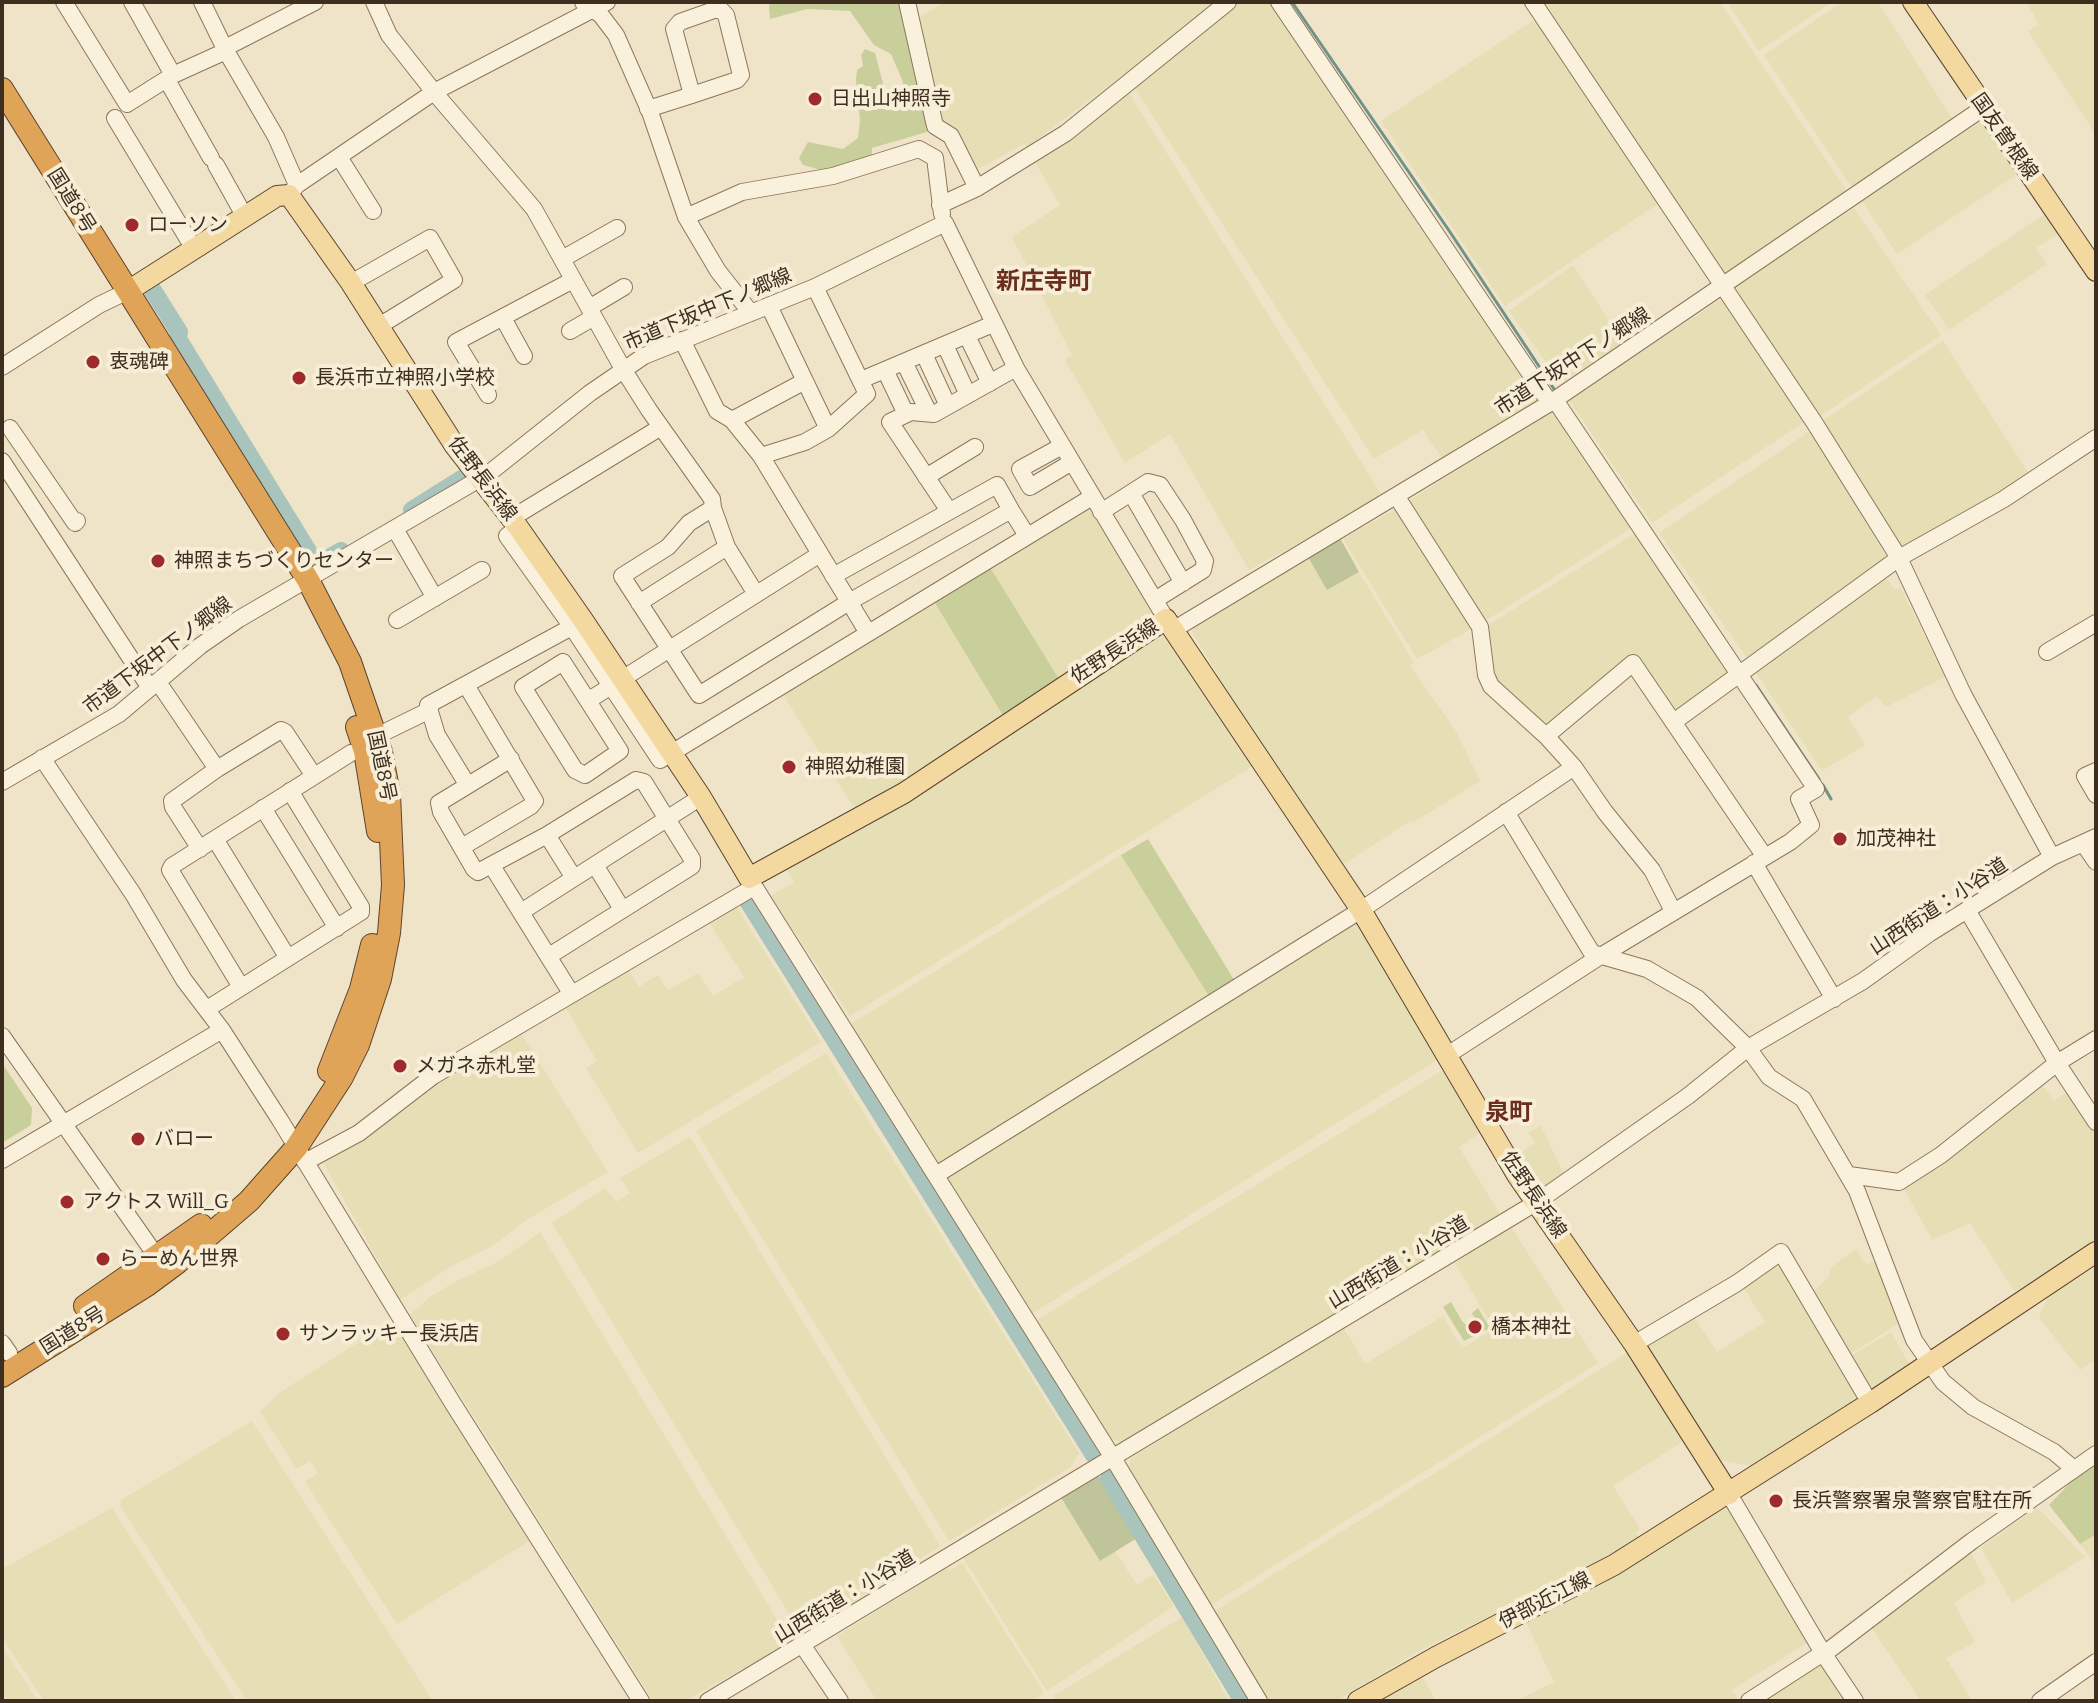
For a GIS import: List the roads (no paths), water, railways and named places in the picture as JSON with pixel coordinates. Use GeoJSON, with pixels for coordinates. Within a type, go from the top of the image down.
{"type":"FeatureCollection","features":[{"type":"Feature","properties":{"kind":"highway","name":"国道8号"},"geometry":{"type":"LineString","coordinates":[[2,89],[122,294],[350,662],[381,752],[389,794],[393,885],[389,933],[380,979],[358,1045],[342,1077],[297,1148],[249,1201],[185,1256],[147,1285],[2,1376]]}},
{"type":"Feature","properties":{"kind":"highway","name":"国道8号"},"geometry":{"type":"LineString","coordinates":[[2,118],[122,294]]}},
{"type":"Feature","properties":{"kind":"highway","name":"国道8号"},"geometry":{"type":"LineString","coordinates":[[4,1351],[96,1299],[157,1257],[208,1219],[239,1190],[297,1148]]}},
{"type":"Feature","properties":{"kind":"main road","name":"国友曽根線"},"geometry":{"type":"LineString","coordinates":[[1913,2],[2096,271]]}},
{"type":"Feature","properties":{"kind":"main road"},"geometry":{"type":"LineString","coordinates":[[122,294],[277,196],[293,190]]}},
{"type":"Feature","properties":{"kind":"main road","name":"佐野長浜線"},"geometry":{"type":"LineString","coordinates":[[293,190],[455,446],[514,527],[667,756],[701,797],[752,882],[904,793],[1169,624],[1361,910],[1517,1175],[1634,1344],[1729,1494]]}},
{"type":"Feature","properties":{"kind":"main road"},"geometry":{"type":"LineString","coordinates":[[1729,1494],[2096,1252]]}},
{"type":"Feature","properties":{"kind":"main road","name":"伊部近江線"},"geometry":{"type":"LineString","coordinates":[[1358,1701],[1614,1565],[1729,1494]]}},
{"type":"Feature","properties":{"kind":"street"},"geometry":{"type":"LineString","coordinates":[[64,2],[127,104],[315,2]]}},
{"type":"Feature","properties":{"kind":"street"},"geometry":{"type":"LineString","coordinates":[[132,2],[245,217]]}},
{"type":"Feature","properties":{"kind":"street"},"geometry":{"type":"LineString","coordinates":[[202,2],[225,49],[276,137],[293,190],[434,92],[594,5],[616,35],[648,109],[686,217],[718,271],[751,313]]}},
{"type":"Feature","properties":{"kind":"street"},"geometry":{"type":"LineString","coordinates":[[374,2],[389,35],[479,147],[521,191],[623,369],[712,499],[727,547],[756,594]]}},
{"type":"Feature","properties":{"kind":"street"},"geometry":{"type":"LineString","coordinates":[[907,2],[935,126],[951,136],[977,188]]}},
{"type":"Feature","properties":{"kind":"street"},"geometry":{"type":"LineString","coordinates":[[940,205],[977,188],[1066,133],[1228,2]]}},
{"type":"Feature","properties":{"kind":"street"},"geometry":{"type":"LineString","coordinates":[[1279,2],[1557,399],[1816,789],[1799,799],[1811,825],[1790,842],[1599,957],[1446,1056]]}},
{"type":"Feature","properties":{"kind":"street"},"geometry":{"type":"LineString","coordinates":[[1533,2],[1814,422],[1899,558],[1963,694],[2052,857]]}},
{"type":"Feature","properties":{"kind":"street"},"geometry":{"type":"LineString","coordinates":[[648,109],[692,95],[737,80],[741,75],[726,15],[721,10],[680,22],[674,29],[692,95]]}},
{"type":"Feature","properties":{"kind":"street","name":"市道下坂中下ノ郷線"},"geometry":{"type":"LineString","coordinates":[[1169,624],[1397,497],[1557,399],[1983,108]]}},
{"type":"Feature","properties":{"kind":"street"},"geometry":{"type":"LineString","coordinates":[[115,118],[194,249]]}},
{"type":"Feature","properties":{"kind":"street"},"geometry":{"type":"LineString","coordinates":[[686,217],[742,192],[833,176],[919,149],[935,158],[945,223],[993,324],[1016,368],[1169,624]]}},
{"type":"Feature","properties":{"kind":"street"},"geometry":{"type":"LineString","coordinates":[[339,157],[373,211]]}},
{"type":"Feature","properties":{"kind":"street","name":"市道下坂中下ノ郷線"},"geometry":{"type":"LineString","coordinates":[[2,782],[119,714],[226,628],[488,474],[644,356],[815,287],[945,223]]}},
{"type":"Feature","properties":{"kind":"street"},"geometry":{"type":"LineString","coordinates":[[562,259],[617,228]]}},
{"type":"Feature","properties":{"kind":"street"},"geometry":{"type":"LineString","coordinates":[[351,283],[430,238],[454,280],[379,326]]}},
{"type":"Feature","properties":{"kind":"street"},"geometry":{"type":"LineString","coordinates":[[488,395],[456,342],[573,280]]}},
{"type":"Feature","properties":{"kind":"street"},"geometry":{"type":"LineString","coordinates":[[570,331],[624,287]]}},
{"type":"Feature","properties":{"kind":"street"},"geometry":{"type":"LineString","coordinates":[[761,456],[805,442],[828,429],[867,394],[815,287]]}},
{"type":"Feature","properties":{"kind":"street"},"geometry":{"type":"LineString","coordinates":[[2,367],[99,305],[122,294]]}},
{"type":"Feature","properties":{"kind":"street"},"geometry":{"type":"LineString","coordinates":[[769,306],[828,429]]}},
{"type":"Feature","properties":{"kind":"street"},"geometry":{"type":"LineString","coordinates":[[503,318],[524,356]]}},
{"type":"Feature","properties":{"kind":"street"},"geometry":{"type":"LineString","coordinates":[[861,380],[993,324]]}},
{"type":"Feature","properties":{"kind":"street"},"geometry":{"type":"LineString","coordinates":[[967,336],[990,383]]}},
{"type":"Feature","properties":{"kind":"street"},"geometry":{"type":"LineString","coordinates":[[682,340],[717,411],[732,420],[761,456],[868,633]]}},
{"type":"Feature","properties":{"kind":"street"},"geometry":{"type":"LineString","coordinates":[[945,345],[968,395]]}},
{"type":"Feature","properties":{"kind":"street"},"geometry":{"type":"LineString","coordinates":[[924,354],[948,406]]}},
{"type":"Feature","properties":{"kind":"street"},"geometry":{"type":"LineString","coordinates":[[904,362],[929,413]]}},
{"type":"Feature","properties":{"kind":"street"},"geometry":{"type":"LineString","coordinates":[[949,511],[890,422],[911,412],[934,414],[1016,368]]}},
{"type":"Feature","properties":{"kind":"street"},"geometry":{"type":"LineString","coordinates":[[885,370],[906,414]]}},
{"type":"Feature","properties":{"kind":"street"},"geometry":{"type":"LineString","coordinates":[[732,420],[805,381]]}},
{"type":"Feature","properties":{"kind":"street"},"geometry":{"type":"LineString","coordinates":[[514,527],[661,427]]}},
{"type":"Feature","properties":{"kind":"street"},"geometry":{"type":"LineString","coordinates":[[10,428],[75,523],[77,521]]}},
{"type":"Feature","properties":{"kind":"street"},"geometry":{"type":"LineString","coordinates":[[1675,721],[1899,558],[2004,499],[2095,442]]}},
{"type":"Feature","properties":{"kind":"street"},"geometry":{"type":"LineString","coordinates":[[1062,446],[1020,469],[1030,487],[1072,462]]}},
{"type":"Feature","properties":{"kind":"street"},"geometry":{"type":"LineString","coordinates":[[926,477],[975,447]]}},
{"type":"Feature","properties":{"kind":"street"},"geometry":{"type":"LineString","coordinates":[[25,451],[3,464],[154,685],[217,769]]}},
{"type":"Feature","properties":{"kind":"street"},"geometry":{"type":"LineString","coordinates":[[1101,512],[1148,482],[1160,485],[1183,520],[1205,561],[1203,570],[1155,600]]}},
{"type":"Feature","properties":{"kind":"street"},"geometry":{"type":"LineString","coordinates":[[833,576],[997,485],[1026,534]]}},
{"type":"Feature","properties":{"kind":"street"},"geometry":{"type":"LineString","coordinates":[[1131,493],[1183,583]]}},
{"type":"Feature","properties":{"kind":"street"},"geometry":{"type":"LineString","coordinates":[[667,756],[1026,534],[1092,497]]}},
{"type":"Feature","properties":{"kind":"street"},"geometry":{"type":"LineString","coordinates":[[1397,497],[1480,627],[1486,675],[1491,686],[1546,736],[1574,767],[1605,812],[1652,870],[1673,911]]}},
{"type":"Feature","properties":{"kind":"street"},"geometry":{"type":"LineString","coordinates":[[713,508],[689,523],[668,547],[622,576],[699,695],[849,602],[1011,510]]}},
{"type":"Feature","properties":{"kind":"street"},"geometry":{"type":"LineString","coordinates":[[395,529],[435,598]]}},
{"type":"Feature","properties":{"kind":"street"},"geometry":{"type":"LineString","coordinates":[[639,603],[727,547]]}},
{"type":"Feature","properties":{"kind":"street"},"geometry":{"type":"LineString","coordinates":[[589,700],[820,554]]}},
{"type":"Feature","properties":{"kind":"street"},"geometry":{"type":"LineString","coordinates":[[397,620],[482,570]]}},
{"type":"Feature","properties":{"kind":"street"},"geometry":{"type":"LineString","coordinates":[[2047,652],[2096,623]]}},
{"type":"Feature","properties":{"kind":"street"},"geometry":{"type":"LineString","coordinates":[[467,784],[437,735],[428,705],[578,624]]}},
{"type":"Feature","properties":{"kind":"street"},"geometry":{"type":"LineString","coordinates":[[508,662],[523,687],[575,770],[582,775],[588,774],[620,751],[563,662],[523,687]]}},
{"type":"Feature","properties":{"kind":"street"},"geometry":{"type":"LineString","coordinates":[[1546,736],[1633,663],[1675,721],[1759,860],[1834,999]]}},
{"type":"Feature","properties":{"kind":"street"},"geometry":{"type":"LineString","coordinates":[[462,847],[535,801],[466,685]]}},
{"type":"Feature","properties":{"kind":"street"},"geometry":{"type":"LineString","coordinates":[[387,731],[430,710]]}},
{"type":"Feature","properties":{"kind":"street"},"geometry":{"type":"LineString","coordinates":[[200,849],[172,801],[217,769],[281,730],[314,776]]}},
{"type":"Feature","properties":{"kind":"street"},"geometry":{"type":"LineString","coordinates":[[241,987],[170,870],[351,753]]}},
{"type":"Feature","properties":{"kind":"street"},"geometry":{"type":"LineString","coordinates":[[42,758],[133,894],[184,980],[222,1030],[297,1148],[641,1701]]}},
{"type":"Feature","properties":{"kind":"street"},"geometry":{"type":"LineString","coordinates":[[511,759],[442,799],[438,806],[478,872],[547,835],[636,780],[644,782],[692,859],[692,866],[549,956]]}},
{"type":"Feature","properties":{"kind":"street"},"geometry":{"type":"LineString","coordinates":[[936,1175],[1361,910],[1574,767]]}},
{"type":"Feature","properties":{"kind":"street"},"geometry":{"type":"LineString","coordinates":[[2096,771],[2085,776],[2096,795]]}},
{"type":"Feature","properties":{"kind":"street"},"geometry":{"type":"LineString","coordinates":[[207,1009],[361,912],[361,907],[290,791]]}},
{"type":"Feature","properties":{"kind":"street"},"geometry":{"type":"LineString","coordinates":[[521,912],[701,797]]}},
{"type":"Feature","properties":{"kind":"street"},"geometry":{"type":"LineString","coordinates":[[263,808],[337,928]]}},
{"type":"Feature","properties":{"kind":"street"},"geometry":{"type":"LineString","coordinates":[[1506,812],[1592,953],[1647,969],[1697,998],[1748,1048],[1769,1077],[1803,1099],[1849,1175],[1914,1340],[1943,1382],[1973,1407],[2054,1452],[2074,1469]]}},
{"type":"Feature","properties":{"kind":"street"},"geometry":{"type":"LineString","coordinates":[[547,835],[574,878]]}},
{"type":"Feature","properties":{"kind":"street"},"geometry":{"type":"LineString","coordinates":[[215,839],[288,958]]}},
{"type":"Feature","properties":{"kind":"street"},"geometry":{"type":"LineString","coordinates":[[2089,840],[2096,862]]}},
{"type":"Feature","properties":{"kind":"street","name":"山西街道：小谷道"},"geometry":{"type":"LineString","coordinates":[[708,1701],[1537,1202],[1697,1090],[1748,1048],[1834,999],[2052,857],[2089,840]]}},
{"type":"Feature","properties":{"kind":"street"},"geometry":{"type":"LineString","coordinates":[[595,865],[622,909]]}},
{"type":"Feature","properties":{"kind":"street"},"geometry":{"type":"LineString","coordinates":[[492,866],[571,993]]}},
{"type":"Feature","properties":{"kind":"street"},"geometry":{"type":"LineString","coordinates":[[297,1148],[359,1133],[433,1076],[752,882],[1113,1458],[1259,1701]]}},
{"type":"Feature","properties":{"kind":"street"},"geometry":{"type":"LineString","coordinates":[[1967,910],[2057,1063],[2096,1122]]}},
{"type":"Feature","properties":{"kind":"street"},"geometry":{"type":"LineString","coordinates":[[2,1160],[222,1030]]}},
{"type":"Feature","properties":{"kind":"street"},"geometry":{"type":"LineString","coordinates":[[2,1036],[157,1257]]}},
{"type":"Feature","properties":{"kind":"street"},"geometry":{"type":"LineString","coordinates":[[1849,1175],[1899,1182],[1941,1155],[2057,1063],[2096,1039]]}},
{"type":"Feature","properties":{"kind":"street"},"geometry":{"type":"LineString","coordinates":[[1634,1344],[1737,1283],[1781,1252],[1870,1403]]}},
{"type":"Feature","properties":{"kind":"street"},"geometry":{"type":"LineString","coordinates":[[1749,1701],[1824,1654],[1972,1541],[2096,1454]]}},
{"type":"Feature","properties":{"kind":"street"},"geometry":{"type":"LineString","coordinates":[[1729,1494],[1855,1701]]}},
{"type":"Feature","properties":{"kind":"street"},"geometry":{"type":"LineString","coordinates":[[803,1646],[840,1701]]}},
{"type":"Feature","properties":{"kind":"street"},"geometry":{"type":"LineString","coordinates":[[2040,1701],[2096,1662]]}},
{"type":"Feature","properties":{"kind":"waterway"},"geometry":{"type":"LineString","coordinates":[[1292,2],[1556,392]]}},
{"type":"Feature","properties":{"kind":"waterway"},"geometry":{"type":"LineString","coordinates":[[152,289],[179,332],[178,339],[314,561],[320,563],[341,551]]}},
{"type":"Feature","properties":{"kind":"waterway"},"geometry":{"type":"LineString","coordinates":[[412,510],[463,478]]}},
{"type":"Feature","properties":{"kind":"waterway"},"geometry":{"type":"LineString","coordinates":[[1756,685],[1819,779]]}},
{"type":"Feature","properties":{"kind":"waterway"},"geometry":{"type":"LineString","coordinates":[[1823,785],[1831,799]]}},
{"type":"Feature","properties":{"kind":"waterway"},"geometry":{"type":"LineString","coordinates":[[748,901],[1094,1455]]}},
{"type":"Feature","properties":{"kind":"waterway"},"geometry":{"type":"LineString","coordinates":[[1109,1479],[1243,1701]]}},
{"type":"Feature","properties":{"kind":"place","name":"日出山神照寺"},"geometry":{"type":"Point","coordinates":[815,99]}},
{"type":"Feature","properties":{"kind":"place","name":"ローソン"},"geometry":{"type":"Point","coordinates":[132,225]}},
{"type":"Feature","properties":{"kind":"place","name":"衷魂碑"},"geometry":{"type":"Point","coordinates":[93,362]}},
{"type":"Feature","properties":{"kind":"place","name":"長浜市立神照小学校"},"geometry":{"type":"Point","coordinates":[299,378]}},
{"type":"Feature","properties":{"kind":"place","name":"神照まちづくりセンター"},"geometry":{"type":"Point","coordinates":[158,561]}},
{"type":"Feature","properties":{"kind":"place","name":"神照幼稚園"},"geometry":{"type":"Point","coordinates":[789,767]}},
{"type":"Feature","properties":{"kind":"place","name":"加茂神社"},"geometry":{"type":"Point","coordinates":[1840,839]}},
{"type":"Feature","properties":{"kind":"place","name":"メガネ赤札堂"},"geometry":{"type":"Point","coordinates":[400,1066]}},
{"type":"Feature","properties":{"kind":"place","name":"バロー"},"geometry":{"type":"Point","coordinates":[138,1139]}},
{"type":"Feature","properties":{"kind":"place","name":"アクトス Will_G"},"geometry":{"type":"Point","coordinates":[67,1202]}},
{"type":"Feature","properties":{"kind":"place","name":"らーめん世界"},"geometry":{"type":"Point","coordinates":[103,1259]}},
{"type":"Feature","properties":{"kind":"place","name":"橋本神社"},"geometry":{"type":"Point","coordinates":[1475,1327]}},
{"type":"Feature","properties":{"kind":"place","name":"サンラッキー長浜店"},"geometry":{"type":"Point","coordinates":[283,1334]}},
{"type":"Feature","properties":{"kind":"place","name":"長浜警察署泉警察官駐在所"},"geometry":{"type":"Point","coordinates":[1776,1501]}},
{"type":"Feature","properties":{"kind":"district","name":"新庄寺町"},"geometry":{"type":"Point","coordinates":[1044,282]}},
{"type":"Feature","properties":{"kind":"district","name":"泉町"},"geometry":{"type":"Point","coordinates":[1509,1113]}}]}
